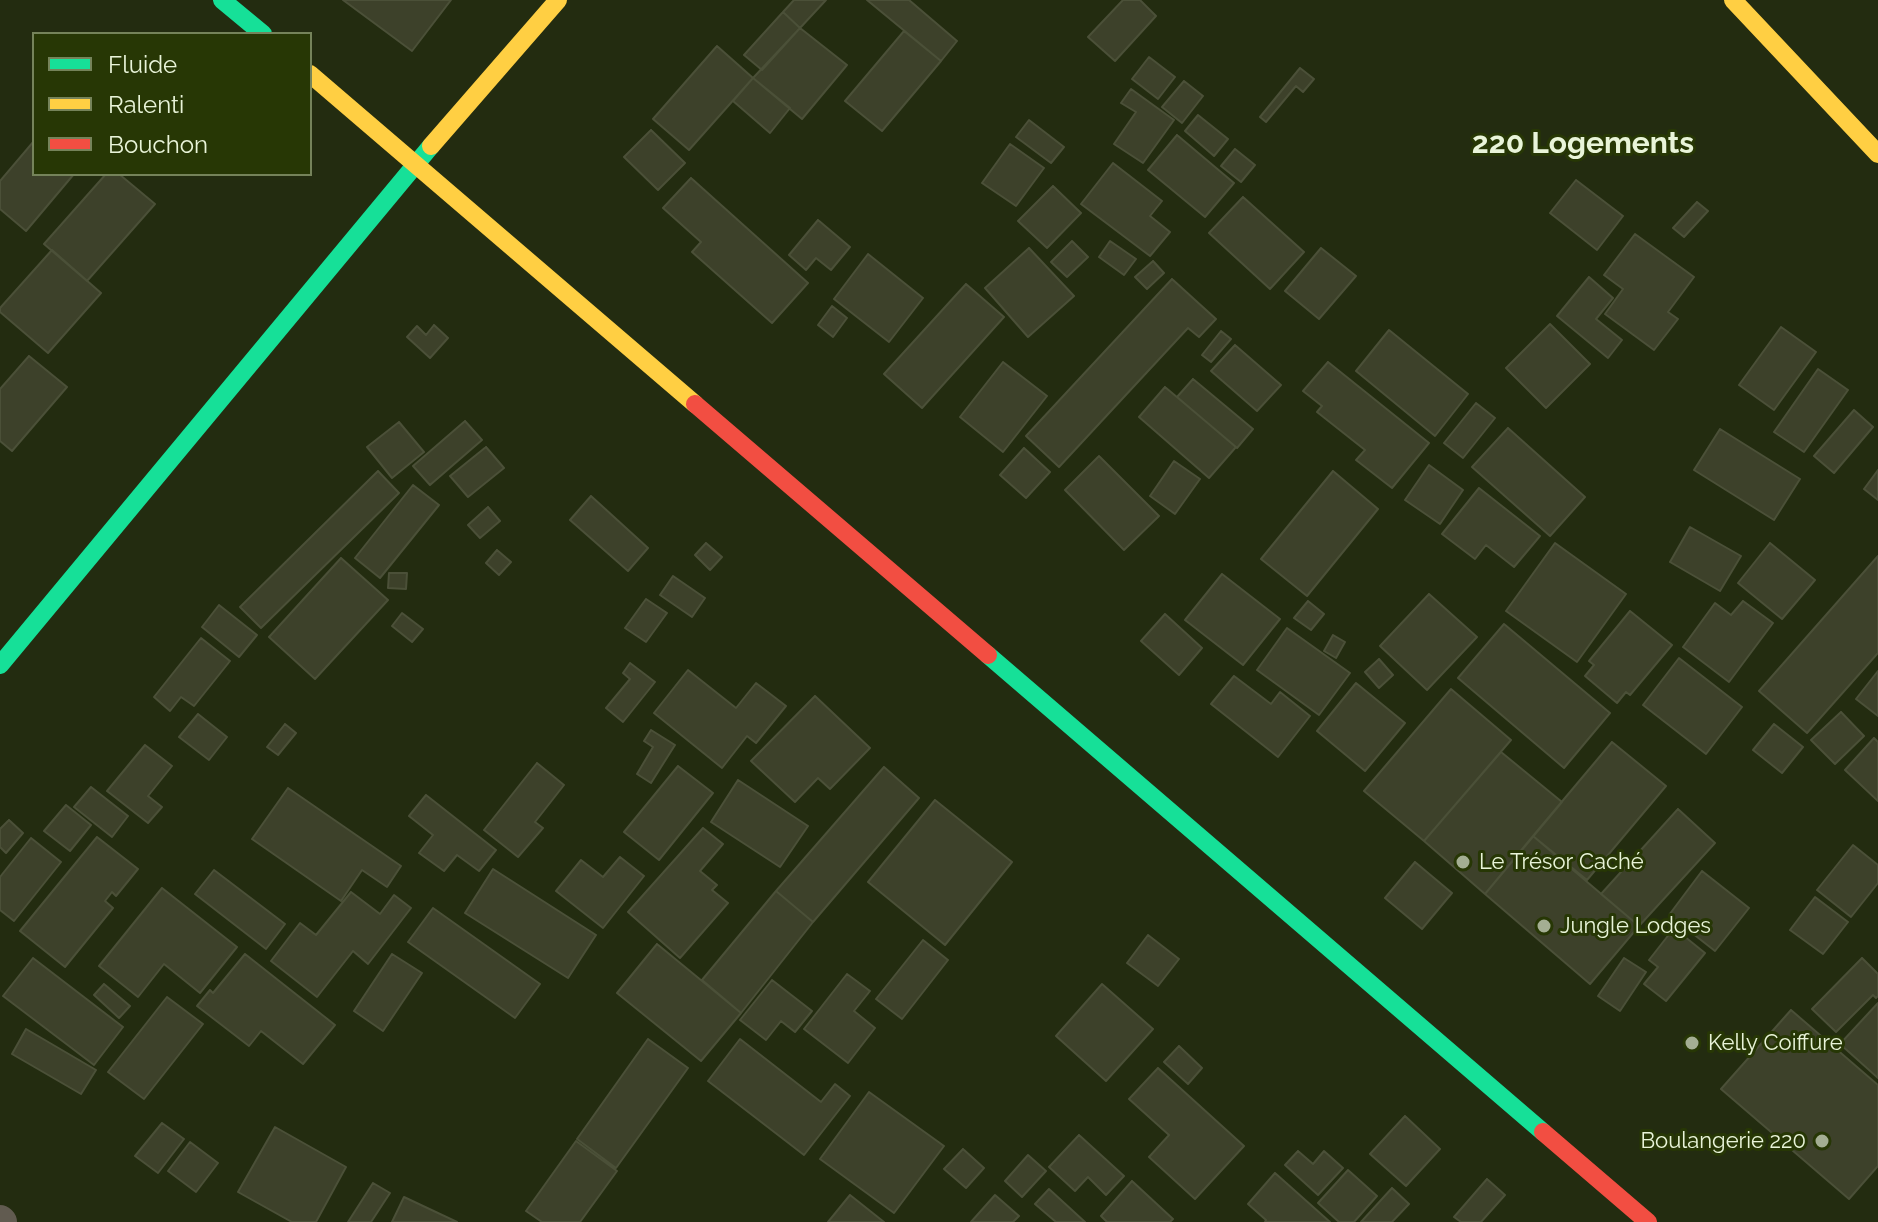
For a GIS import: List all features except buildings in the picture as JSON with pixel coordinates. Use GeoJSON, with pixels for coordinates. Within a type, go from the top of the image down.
{"type":"FeatureCollection","features":[{"type":"Feature","properties":{"kind":"street"},"geometry":{"type":"LineString","coordinates":[[222,0],[261,32]]}},
{"type":"Feature","properties":{"kind":"street"},"geometry":{"type":"LineString","coordinates":[[0,665],[416,163],[558,0]]}},
{"type":"Feature","properties":{"kind":"street"},"geometry":{"type":"LineString","coordinates":[[1733,0],[1878,154]]}},
{"type":"Feature","properties":{"kind":"street"},"geometry":{"type":"LineString","coordinates":[[312,76],[1648,1222]]}},
{"type":"Feature","properties":{"kind":"traffic: fast"},"geometry":{"type":"LineString","coordinates":[[222,0],[261,32]]}},
{"type":"Feature","properties":{"kind":"traffic: fast"},"geometry":{"type":"LineString","coordinates":[[0,665],[431,146]]}},
{"type":"Feature","properties":{"kind":"traffic: fast"},"geometry":{"type":"LineString","coordinates":[[988,655],[1543,1132]]}},
{"type":"Feature","properties":{"kind":"traffic: slow"},"geometry":{"type":"LineString","coordinates":[[431,146],[558,0]]}},
{"type":"Feature","properties":{"kind":"traffic: slow"},"geometry":{"type":"LineString","coordinates":[[1733,0],[1878,154]]}},
{"type":"Feature","properties":{"kind":"traffic: slow"},"geometry":{"type":"LineString","coordinates":[[312,76],[695,404]]}},
{"type":"Feature","properties":{"kind":"traffic: jam"},"geometry":{"type":"LineString","coordinates":[[695,404],[988,655]]}},
{"type":"Feature","properties":{"kind":"traffic: jam"},"geometry":{"type":"LineString","coordinates":[[1543,1132],[1648,1222]]}},
{"type":"Feature","properties":{"kind":"place","name":"Le Trésor Caché"},"geometry":{"type":"Point","coordinates":[1463,862]}},
{"type":"Feature","properties":{"kind":"place","name":"Jungle Lodges"},"geometry":{"type":"Point","coordinates":[1544,926]}},
{"type":"Feature","properties":{"kind":"place","name":"Kelly Coiffure"},"geometry":{"type":"Point","coordinates":[1692,1043]}},
{"type":"Feature","properties":{"kind":"place","name":"Boulangerie 220"},"geometry":{"type":"Point","coordinates":[1822,1141]}},
{"type":"Feature","properties":{"kind":"district","name":"220 Logements"},"geometry":{"type":"Point","coordinates":[1583,144]}}]}
